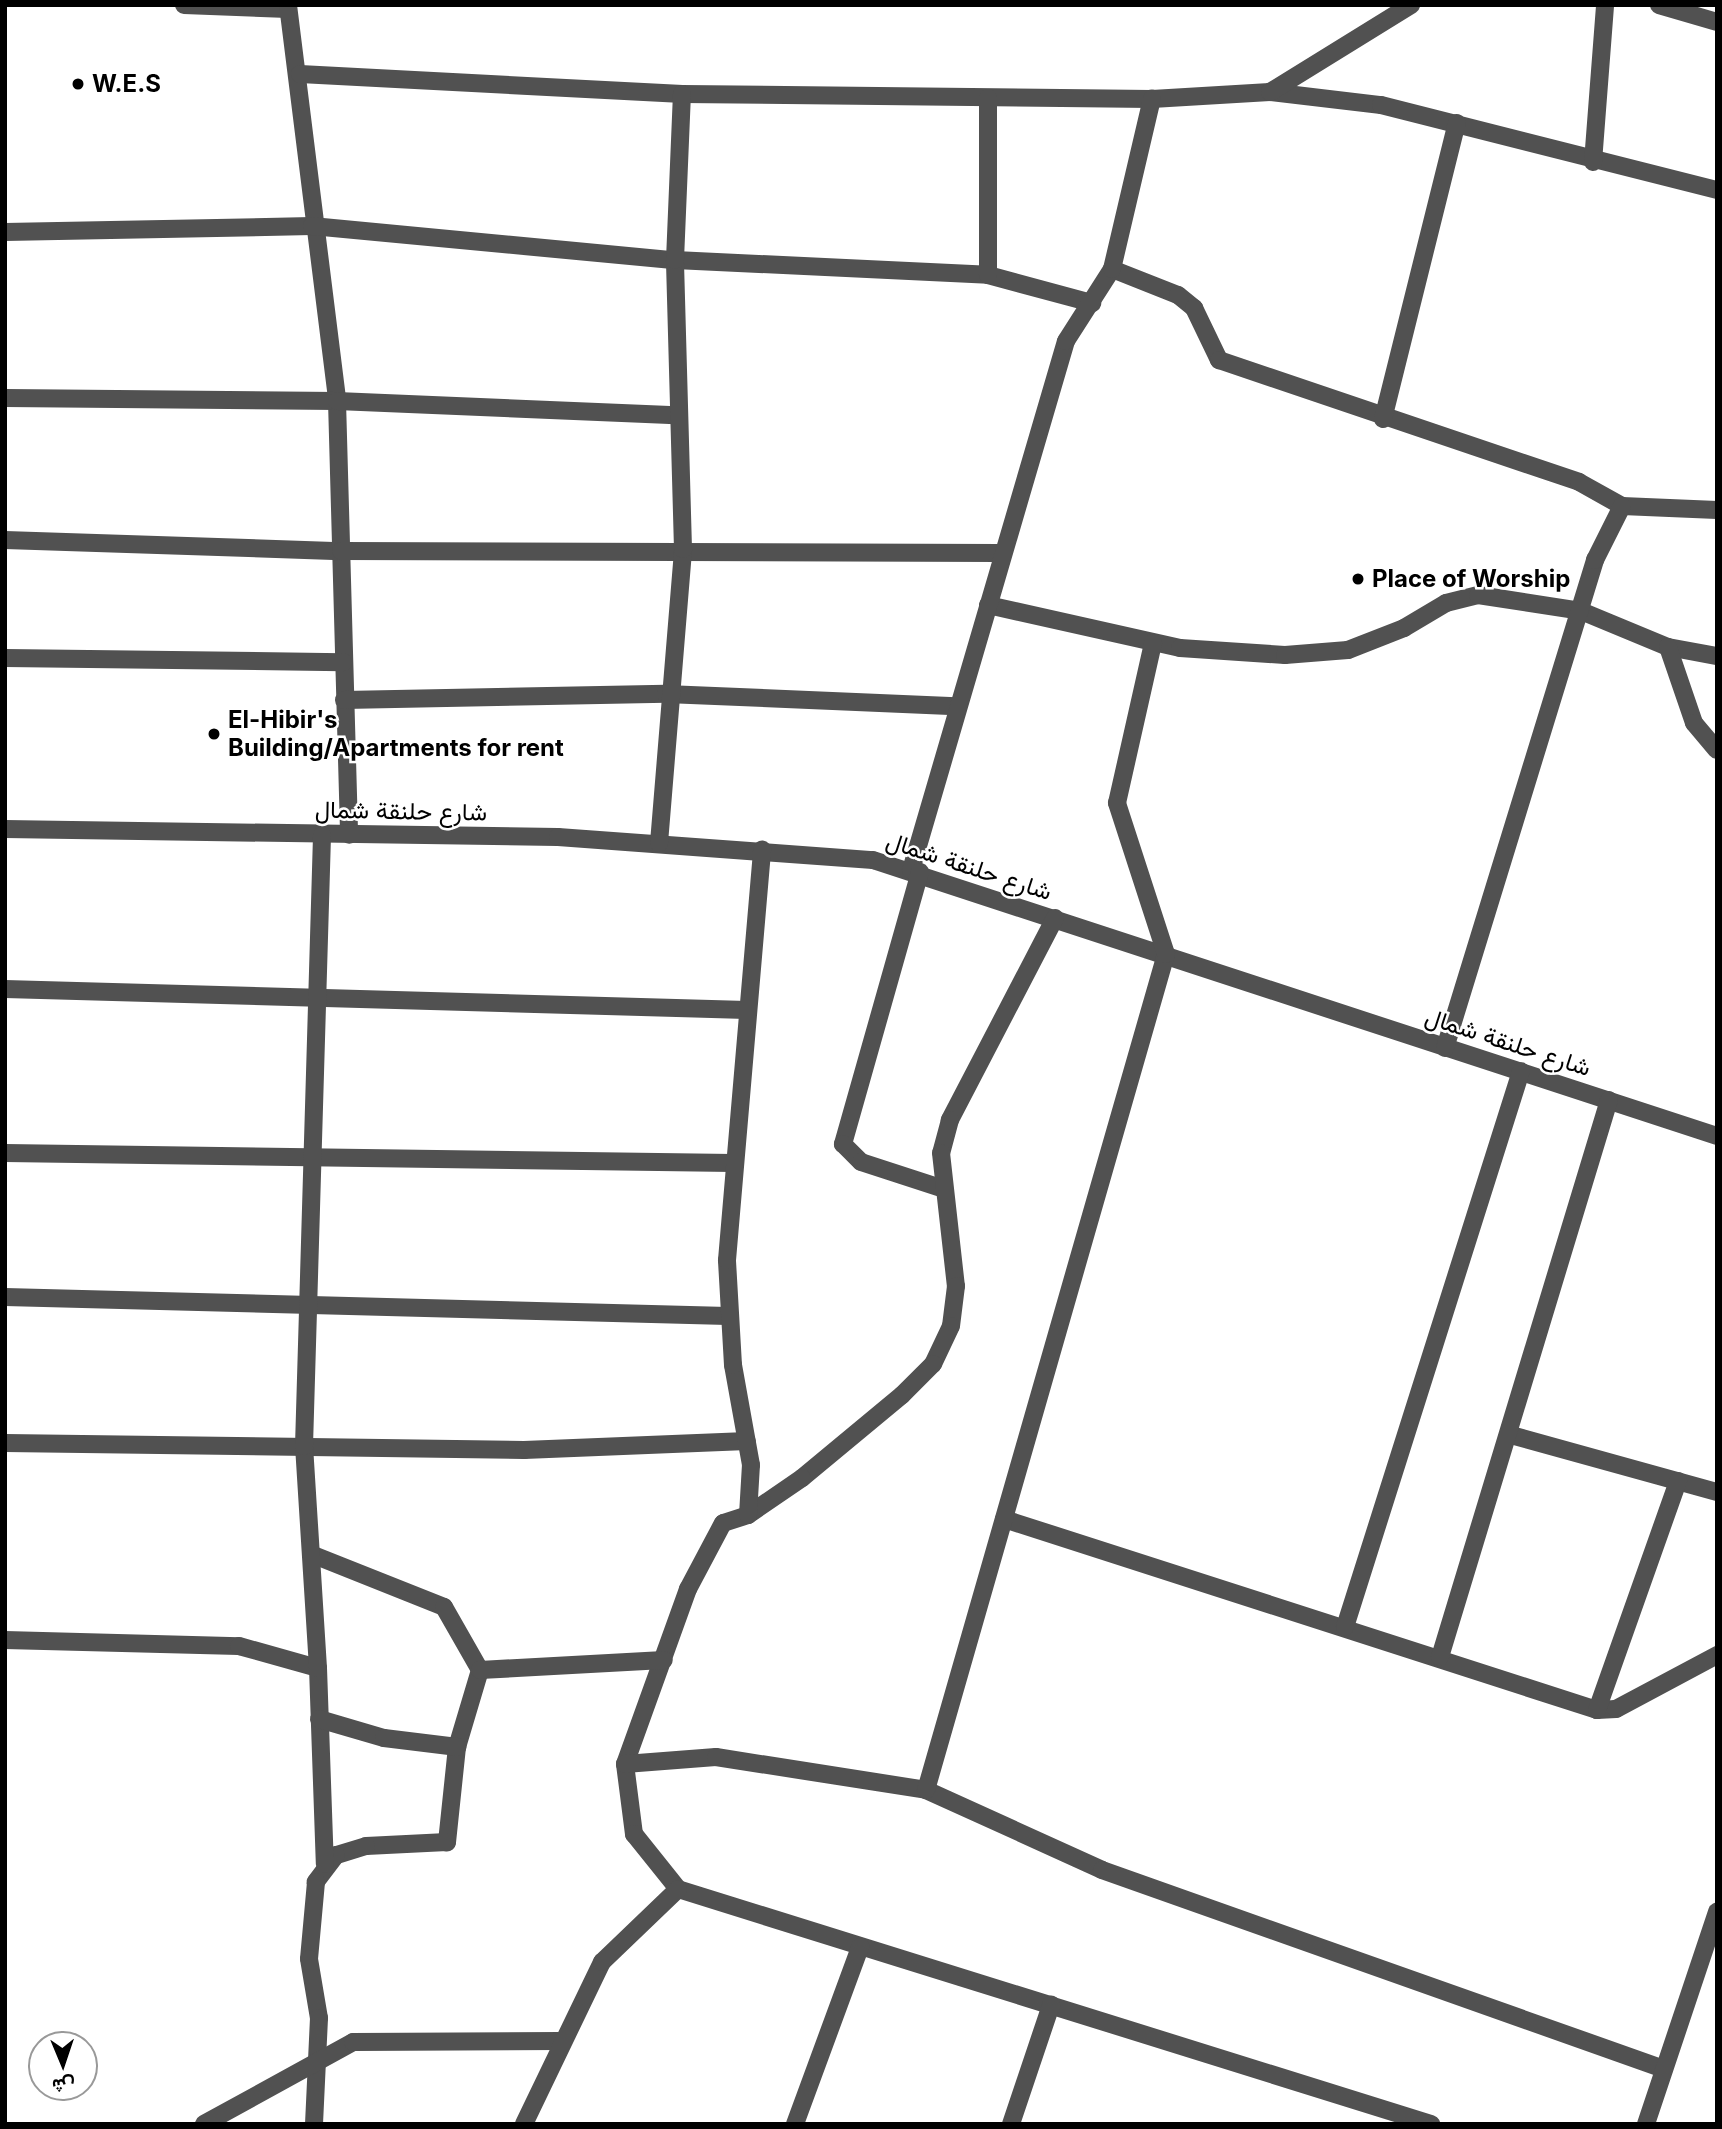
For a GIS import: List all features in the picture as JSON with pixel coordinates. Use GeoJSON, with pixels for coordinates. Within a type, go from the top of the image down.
{"type":"FeatureCollection","features":[{"type":"Feature","properties":{"kind":"street"},"geometry":{"type":"LineString","coordinates":[[184,5],[288,7],[300,74],[312,226],[337,401],[349,835]]}},
{"type":"Feature","properties":{"kind":"street"},"geometry":{"type":"LineString","coordinates":[[1270,92],[1411,5]]}},
{"type":"Feature","properties":{"kind":"street"},"geometry":{"type":"LineString","coordinates":[[1593,162],[1605,5]]}},
{"type":"Feature","properties":{"kind":"street"},"geometry":{"type":"LineString","coordinates":[[1659,5],[1717,22]]}},
{"type":"Feature","properties":{"kind":"street"},"geometry":{"type":"LineString","coordinates":[[300,74],[682,94],[1152,99],[1270,92],[1381,105],[1457,123],[1593,162],[1717,190]]}},
{"type":"Feature","properties":{"kind":"street"},"geometry":{"type":"LineString","coordinates":[[659,843],[666,694],[683,549],[676,415],[675,260],[682,94]]}},
{"type":"Feature","properties":{"kind":"street"},"geometry":{"type":"LineString","coordinates":[[988,98],[988,275]]}},
{"type":"Feature","properties":{"kind":"street"},"geometry":{"type":"LineString","coordinates":[[941,1188],[861,1162],[843,1144],[956,706],[988,605],[999,553],[1066,341],[1112,269],[1152,99]]}},
{"type":"Feature","properties":{"kind":"street"},"geometry":{"type":"LineString","coordinates":[[1384,419],[1457,123]]}},
{"type":"Feature","properties":{"kind":"street"},"geometry":{"type":"LineString","coordinates":[[5,232],[312,226],[675,260],[988,275],[1092,303]]}},
{"type":"Feature","properties":{"kind":"street"},"geometry":{"type":"LineString","coordinates":[[1112,269],[1178,295],[1194,309],[1219,360],[1384,419],[1579,482],[1622,506],[1717,510]]}},
{"type":"Feature","properties":{"kind":"street"},"geometry":{"type":"LineString","coordinates":[[5,398],[337,401],[676,415]]}},
{"type":"Feature","properties":{"kind":"street"},"geometry":{"type":"LineString","coordinates":[[1445,1048],[1595,560],[1622,506]]}},
{"type":"Feature","properties":{"kind":"street"},"geometry":{"type":"LineString","coordinates":[[5,540],[341,551],[683,549],[999,553]]}},
{"type":"Feature","properties":{"kind":"street"},"geometry":{"type":"LineString","coordinates":[[988,605],[1153,643],[1285,655],[1348,650],[1405,628],[1446,603],[1478,595],[1581,611],[1668,647],[1717,656]]}},
{"type":"Feature","properties":{"kind":"street"},"geometry":{"type":"LineString","coordinates":[[926,1790],[1166,954],[1117,803],[1153,643]]}},
{"type":"Feature","properties":{"kind":"street"},"geometry":{"type":"LineString","coordinates":[[1668,647],[1694,723],[1717,750]]}},
{"type":"Feature","properties":{"kind":"street"},"geometry":{"type":"LineString","coordinates":[[5,658],[343,662]]}},
{"type":"Feature","properties":{"kind":"street"},"geometry":{"type":"LineString","coordinates":[[344,700],[666,694],[956,706]]}},
{"type":"Feature","properties":{"kind":"street","name":"شارع حلنقة شمال"},"geometry":{"type":"LineString","coordinates":[[5,829],[659,843],[762,849],[915,871],[1717,1136]]}},
{"type":"Feature","properties":{"kind":"street"},"geometry":{"type":"LineString","coordinates":[[314,2124],[319,2018],[309,1959],[316,1882],[326,1864],[318,1668],[304,1446],[322,835]]}},
{"type":"Feature","properties":{"kind":"street"},"geometry":{"type":"LineString","coordinates":[[748,1515],[747,1441],[728,1316],[733,1163],[762,849]]}},
{"type":"Feature","properties":{"kind":"street"},"geometry":{"type":"LineString","coordinates":[[1055,918],[950,1119],[941,1188],[956,1286],[951,1326],[933,1364],[802,1478],[748,1515],[723,1524],[688,1589],[625,1764],[634,1834],[678,1889],[1431,2124]]}},
{"type":"Feature","properties":{"kind":"street"},"geometry":{"type":"LineString","coordinates":[[5,989],[317,995],[747,1010]]}},
{"type":"Feature","properties":{"kind":"street"},"geometry":{"type":"LineString","coordinates":[[1345,1627],[1521,1071]]}},
{"type":"Feature","properties":{"kind":"street"},"geometry":{"type":"LineString","coordinates":[[1440,1657],[1511,1435],[1609,1100]]}},
{"type":"Feature","properties":{"kind":"street"},"geometry":{"type":"LineString","coordinates":[[5,1153],[313,1160],[733,1163]]}},
{"type":"Feature","properties":{"kind":"street"},"geometry":{"type":"LineString","coordinates":[[5,1297],[728,1316]]}},
{"type":"Feature","properties":{"kind":"street"},"geometry":{"type":"LineString","coordinates":[[1511,1435],[1717,1492]]}},
{"type":"Feature","properties":{"kind":"street"},"geometry":{"type":"LineString","coordinates":[[5,1443],[524,1450],[747,1441]]}},
{"type":"Feature","properties":{"kind":"street"},"geometry":{"type":"LineString","coordinates":[[1597,1710],[1678,1481]]}},
{"type":"Feature","properties":{"kind":"street"},"geometry":{"type":"LineString","coordinates":[[1004,1519],[1440,1657],[1597,1710],[1616,1709],[1717,1655]]}},
{"type":"Feature","properties":{"kind":"street"},"geometry":{"type":"LineString","coordinates":[[311,1554],[444,1607],[480,1670],[457,1747],[447,1842],[366,1846],[326,1864]]}},
{"type":"Feature","properties":{"kind":"street"},"geometry":{"type":"LineString","coordinates":[[5,1640],[239,1646],[318,1668]]}},
{"type":"Feature","properties":{"kind":"street"},"geometry":{"type":"LineString","coordinates":[[480,1670],[664,1660]]}},
{"type":"Feature","properties":{"kind":"street"},"geometry":{"type":"LineString","coordinates":[[318,1719],[384,1738],[457,1747]]}},
{"type":"Feature","properties":{"kind":"street"},"geometry":{"type":"LineString","coordinates":[[625,1764],[716,1757],[926,1790],[1102,1870],[1664,2069]]}},
{"type":"Feature","properties":{"kind":"street"},"geometry":{"type":"LineString","coordinates":[[524,2124],[560,2041],[602,1962],[678,1889]]}},
{"type":"Feature","properties":{"kind":"street"},"geometry":{"type":"LineString","coordinates":[[1646,2124],[1717,1912]]}},
{"type":"Feature","properties":{"kind":"street"},"geometry":{"type":"LineString","coordinates":[[795,2124],[860,1947]]}},
{"type":"Feature","properties":{"kind":"street"},"geometry":{"type":"LineString","coordinates":[[1011,2124],[1051,2005]]}},
{"type":"Feature","properties":{"kind":"street"},"geometry":{"type":"LineString","coordinates":[[204,2124],[316,2067],[354,2042],[560,2041]]}},
{"type":"Feature","properties":{"kind":"place","name":"W.E.S"},"geometry":{"type":"Point","coordinates":[78,84]}},
{"type":"Feature","properties":{"kind":"place","name":"Place of Worship"},"geometry":{"type":"Point","coordinates":[1358,579]}},
{"type":"Feature","properties":{"kind":"place","name":"El-Hibir's Building/Apartments for rent"},"geometry":{"type":"Point","coordinates":[214,734]}}]}
